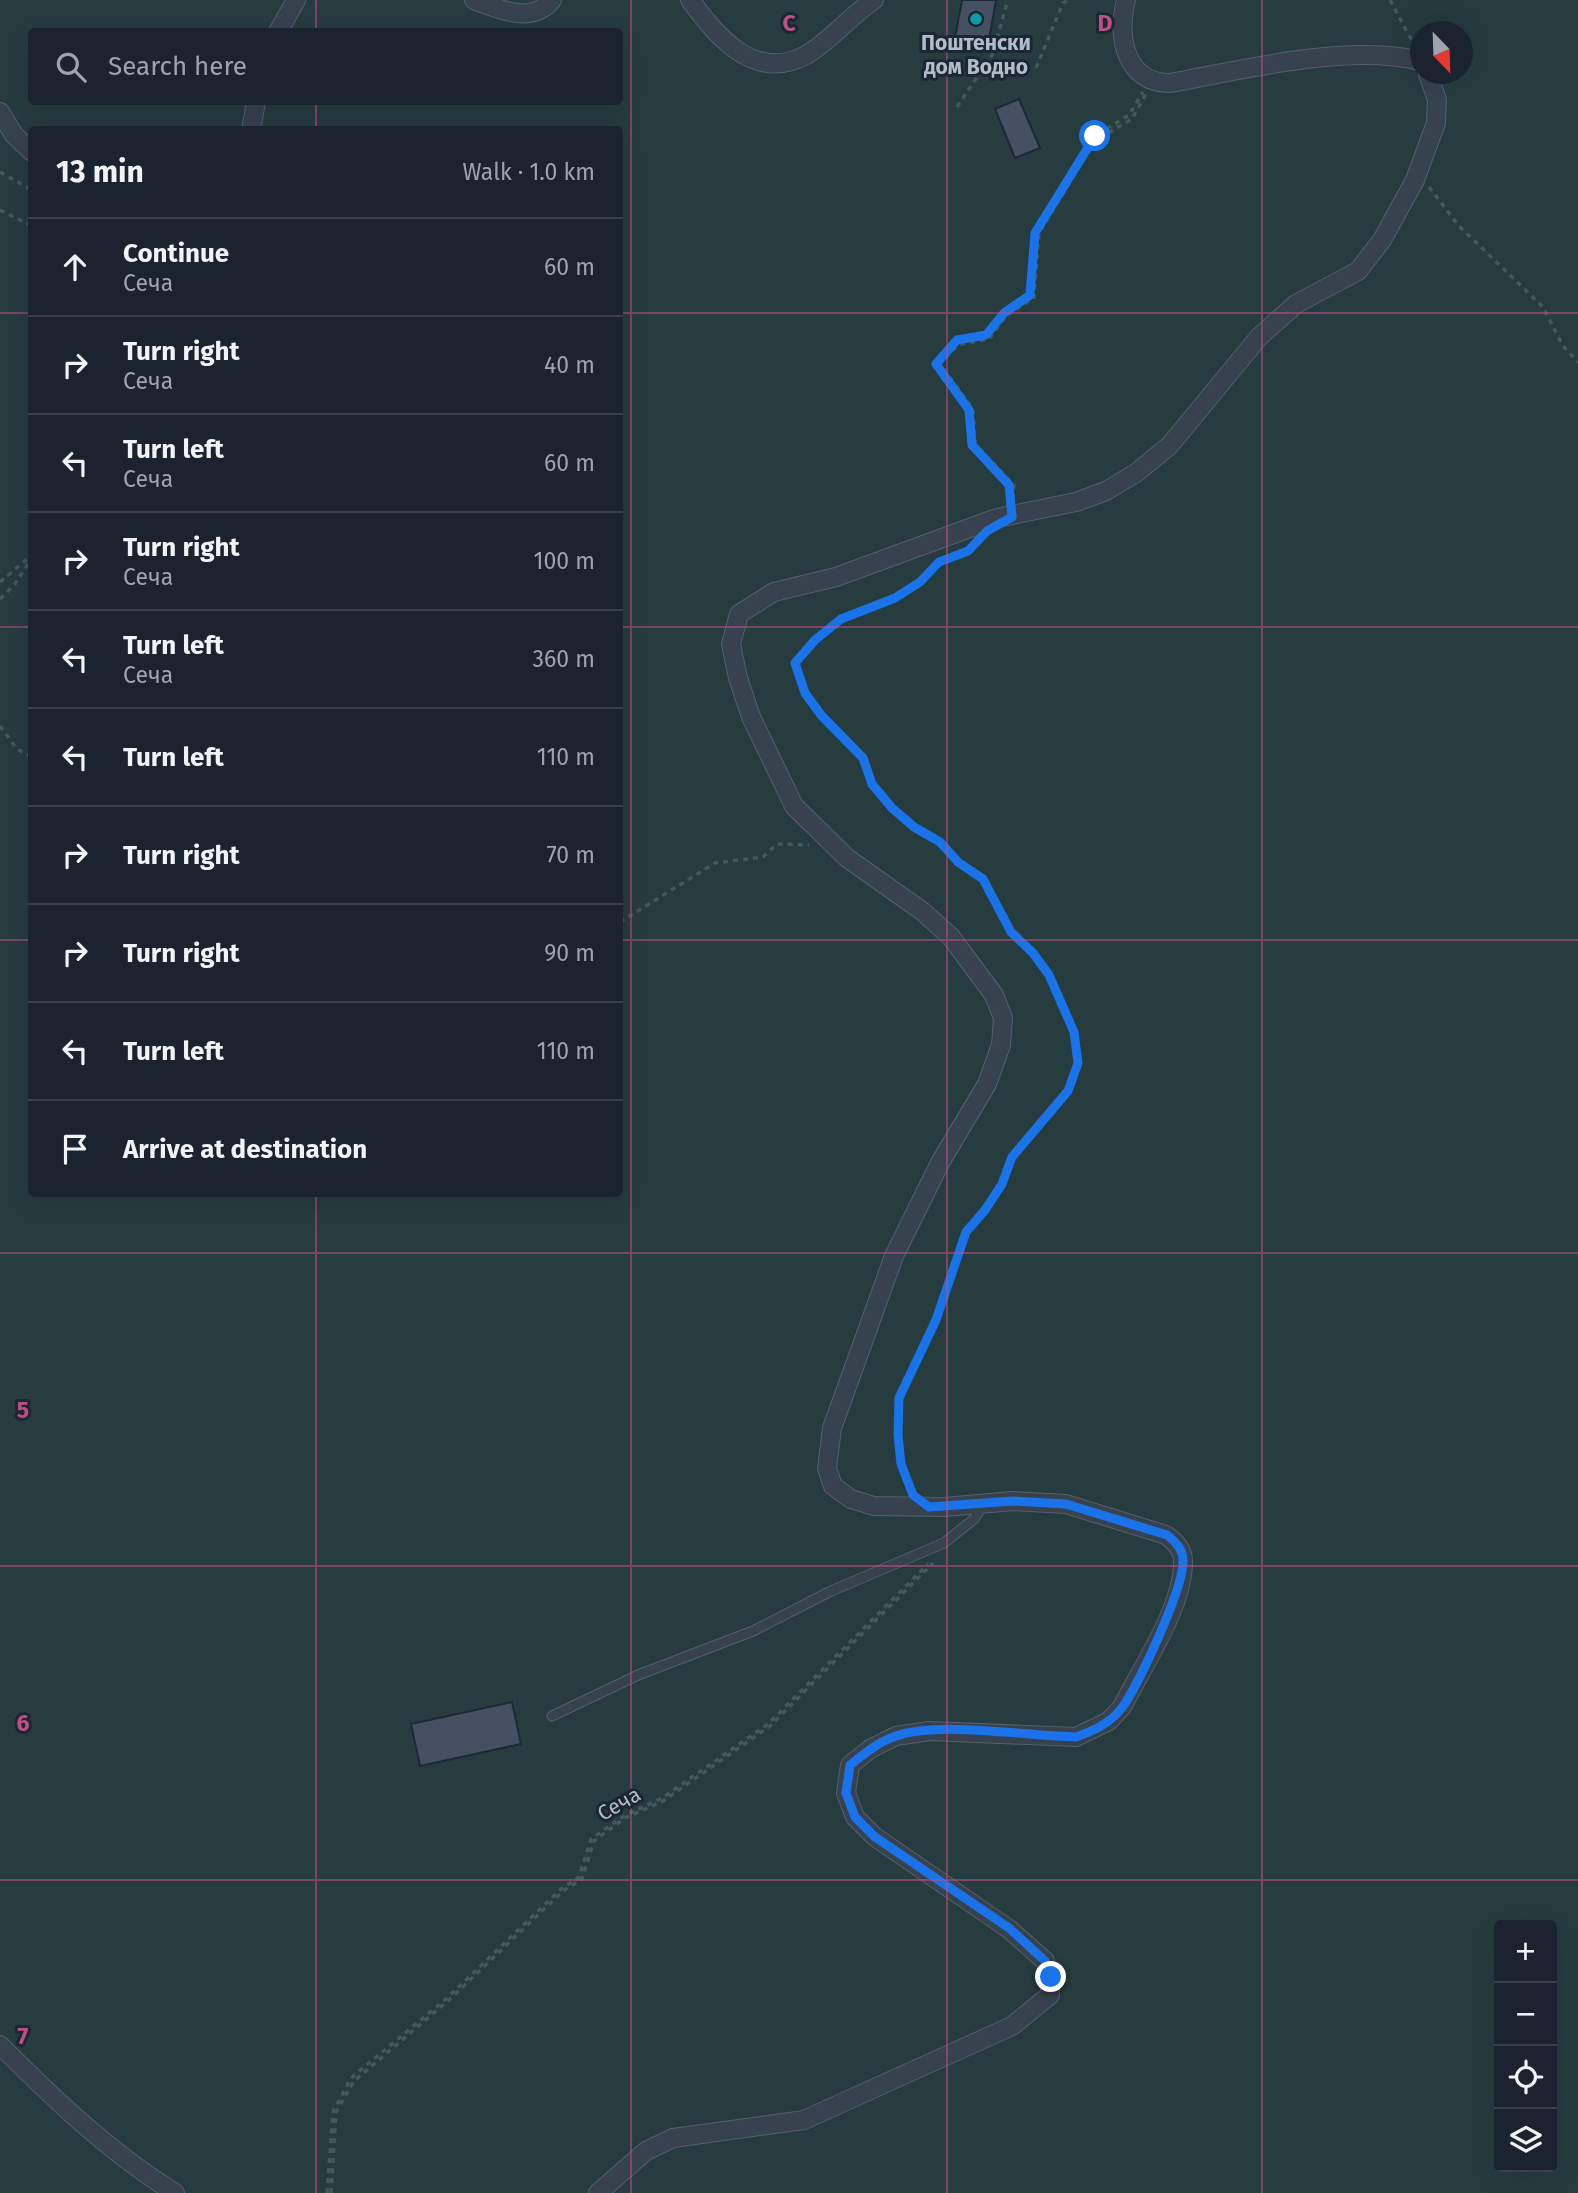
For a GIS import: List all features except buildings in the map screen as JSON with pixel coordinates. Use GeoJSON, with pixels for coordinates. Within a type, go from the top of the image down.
{"type":"FeatureCollection","features":[{"type":"Feature","properties":{"kind":"street"},"geometry":{"type":"LineString","coordinates":[[280,28],[296,0]]}},
{"type":"Feature","properties":{"kind":"street"},"geometry":{"type":"LineString","coordinates":[[474,0],[517,15],[537,12],[552,0]]}},
{"type":"Feature","properties":{"kind":"street"},"geometry":{"type":"LineString","coordinates":[[690,0],[718,38],[761,62],[773,62],[805,55],[874,0]]}},
{"type":"Feature","properties":{"kind":"street"},"geometry":{"type":"LineString","coordinates":[[1126,0],[1122,17],[1125,46],[1136,73],[1150,82],[1170,83],[1315,58],[1385,53],[1410,59]]}},
{"type":"Feature","properties":{"kind":"street"},"geometry":{"type":"LineString","coordinates":[[598,2193],[646,2151],[673,2138],[803,2120],[1012,2026],[1050,1995],[1051,1977],[1045,1961],[1009,1928],[875,1837],[855,1817],[846,1793],[850,1765],[870,1749],[895,1736],[918,1732],[1076,1737],[1102,1726],[1122,1707],[1152,1649],[1177,1596],[1184,1560],[1179,1545],[1167,1535],[1066,1504],[1013,1501],[930,1507],[874,1506],[851,1499],[833,1486],[827,1468],[832,1428],[894,1256],[941,1161],[988,1084],[1001,1045],[1003,1018],[994,995],[951,937],[922,911],[847,858],[794,806],[751,718],[738,678],[731,644],[739,614],[774,592],[836,578],[1013,515],[1076,502],[1106,491],[1136,473],[1170,445],[1259,337],[1296,304],[1358,271],[1382,240],[1415,180],[1436,123],[1437,100],[1432,84]]}},
{"type":"Feature","properties":{"kind":"street"},"geometry":{"type":"LineString","coordinates":[[252,126],[255,105]]}},
{"type":"Feature","properties":{"kind":"street"},"geometry":{"type":"LineString","coordinates":[[0,113],[14,135],[28,148]]}},
{"type":"Feature","properties":{"kind":"street"},"geometry":{"type":"LineString","coordinates":[[0,2045],[83,2126],[138,2170],[175,2193]]}},
{"type":"Feature","properties":{"kind":"lane"},"geometry":{"type":"LineString","coordinates":[[552,1716],[638,1675],[753,1631],[831,1591],[948,1541],[974,1519],[984,1504]]}},
{"type":"Feature","properties":{"kind":"path"},"geometry":{"type":"LineString","coordinates":[[957,107],[992,55],[1008,0]]}},
{"type":"Feature","properties":{"kind":"path"},"geometry":{"type":"LineString","coordinates":[[1058,0],[1063,4]]}},
{"type":"Feature","properties":{"kind":"path"},"geometry":{"type":"LineString","coordinates":[[1036,68],[1063,4],[1068,0]]}},
{"type":"Feature","properties":{"kind":"path"},"geometry":{"type":"LineString","coordinates":[[1390,0],[1410,41]]}},
{"type":"Feature","properties":{"kind":"path"},"geometry":{"type":"LineString","coordinates":[[1013,515],[1009,485],[972,445],[969,410],[936,364],[957,340],[986,335],[1004,313],[1030,295],[1035,233],[1095,136],[1129,115],[1150,82]]}},
{"type":"Feature","properties":{"kind":"path"},"geometry":{"type":"LineString","coordinates":[[1425,153],[1426,181],[1441,206],[1544,307],[1563,346],[1578,362]]}},
{"type":"Feature","properties":{"kind":"path"},"geometry":{"type":"LineString","coordinates":[[0,172],[28,188]]}},
{"type":"Feature","properties":{"kind":"path"},"geometry":{"type":"LineString","coordinates":[[0,210],[28,224]]}},
{"type":"Feature","properties":{"kind":"path"},"geometry":{"type":"LineString","coordinates":[[930,1507],[914,1494],[903,1464],[899,1435],[901,1399],[937,1321],[968,1233],[1003,1185],[1013,1158],[1069,1092],[1080,1063],[1076,1031],[1051,974],[1012,932],[984,878],[958,861],[941,841],[892,807],[874,784],[864,757],[821,714],[806,692],[797,663],[841,621],[895,599],[922,583],[941,563],[969,552],[978,542]]}},
{"type":"Feature","properties":{"kind":"path"},"geometry":{"type":"LineString","coordinates":[[0,582],[28,559]]}},
{"type":"Feature","properties":{"kind":"path"},"geometry":{"type":"LineString","coordinates":[[0,599],[15,584],[28,563]]}},
{"type":"Feature","properties":{"kind":"path"},"geometry":{"type":"LineString","coordinates":[[0,726],[17,750],[28,755]]}},
{"type":"Feature","properties":{"kind":"path"},"geometry":{"type":"LineString","coordinates":[[623,920],[715,863],[763,857],[777,844],[806,844],[817,848]]}},
{"type":"Feature","properties":{"kind":"path"},"geometry":{"type":"LineString","coordinates":[[329,2193],[336,2112],[354,2081],[449,2000],[563,1891],[582,1879],[594,1840],[625,1818],[663,1801],[770,1726],[925,1574],[948,1541]]}},
{"type":"Feature","properties":{"kind":"path","name":"Сеча"},"geometry":{"type":"LineString","coordinates":[[329,2193],[333,2112],[351,2078],[446,1999],[561,1889],[579,1877],[591,1839],[624,1816],[662,1798],[768,1724],[922,1572],[948,1541]]}},
{"type":"Feature","properties":{"kind":"green space"},"geometry":{"type":"Polygon","coordinates":[[[0,0],[1578,0],[1578,2193],[0,2193],[0,0]]]}},
{"type":"Feature","properties":{"kind":"place","name":"Поштенски дом Водно"},"geometry":{"type":"Point","coordinates":[976,19]}},
{"type":"Feature","properties":{"kind":"route"},"geometry":{"type":"LineString","coordinates":[[1051,1977],[1045,1961],[1009,1928],[875,1837],[855,1817],[846,1793],[850,1765],[870,1749],[895,1736],[929,1731],[1076,1737],[1095,1730],[1109,1721],[1122,1707],[1177,1596],[1184,1560],[1179,1545],[1167,1535],[1146,1526],[1066,1504],[1013,1501],[929,1507],[913,1495],[901,1464],[898,1435],[899,1398],[921,1346],[936,1320],[966,1232],[1002,1184],[1012,1157],[1068,1091],[1078,1063],[1074,1032],[1049,975],[1033,953],[1011,932],[983,879],[958,862],[940,842],[914,827],[892,808],[872,784],[863,758],[821,715],[805,693],[795,663],[815,640],[841,619],[895,598],[920,582],[939,562],[968,551],[987,531],[1012,517],[1009,485],[991,469],[972,445],[969,410],[936,364],[957,340],[986,335],[1004,313],[1030,295],[1035,233],[1063,182],[1095,136]]}}]}
